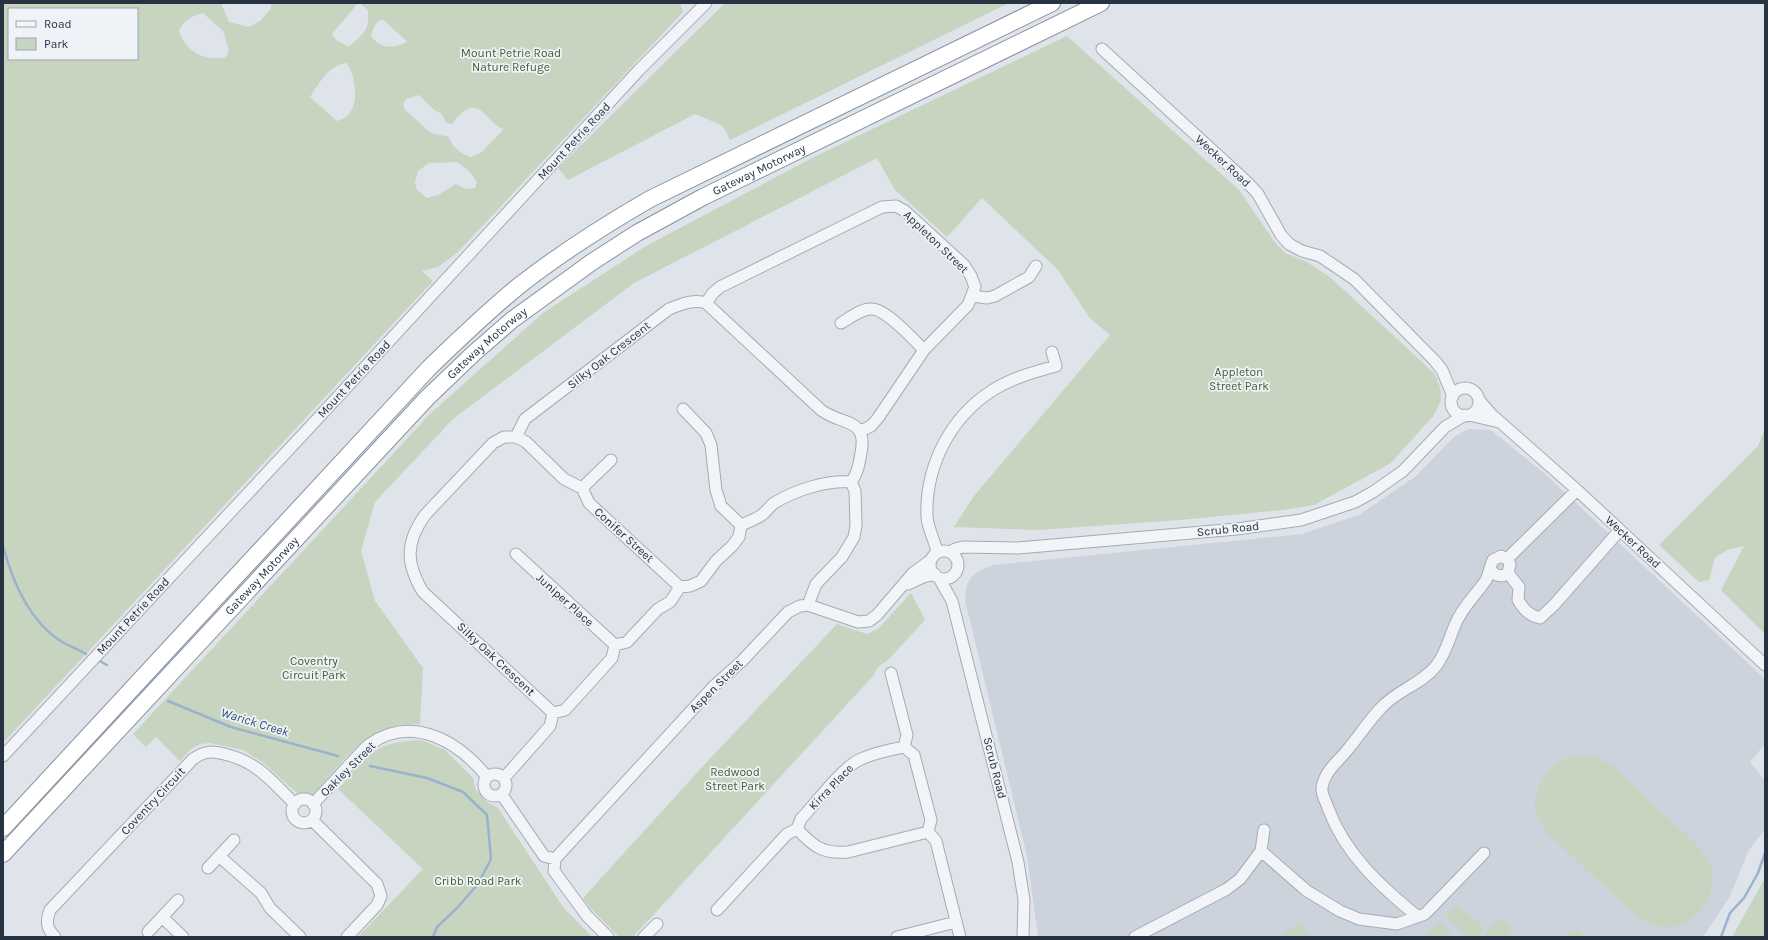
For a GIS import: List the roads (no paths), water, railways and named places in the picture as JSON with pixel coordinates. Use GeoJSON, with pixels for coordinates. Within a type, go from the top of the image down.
{"type":"FeatureCollection","features":[{"type":"Feature","properties":{"kind":"highway","name":"Gateway Motorway"},"geometry":{"type":"LineString","coordinates":[[3,828],[429,368],[484,315],[520,285],[587,237],[656,196],[1052,3]]}},
{"type":"Feature","properties":{"kind":"highway","name":"Gateway Motorway"},"geometry":{"type":"LineString","coordinates":[[3,854],[400,426],[474,354],[530,306],[592,262],[673,212],[1101,3]]}},
{"type":"Feature","properties":{"kind":"street","name":"Mount Petrie Road"},"geometry":{"type":"LineString","coordinates":[[3,756],[332,404],[639,70],[706,3]]}},
{"type":"Feature","properties":{"kind":"street","name":"Wecker Road"},"geometry":{"type":"LineString","coordinates":[[1102,49],[1247,182],[1258,194],[1281,235],[1289,244],[1302,251],[1320,256],[1354,279],[1436,361],[1442,370],[1456,412],[1500,422]]}},
{"type":"Feature","properties":{"kind":"street","name":"Appleton Street"},"geometry":{"type":"LineString","coordinates":[[706,303],[713,293],[720,287],[744,274],[889,205],[896,206],[904,211],[964,265],[971,276],[975,287],[973,296]]}},
{"type":"Feature","properties":{"kind":"street"},"geometry":{"type":"LineString","coordinates":[[861,431],[871,426],[878,418],[924,350],[968,304],[973,296],[987,298],[995,296],[1029,277],[1036,266]]}},
{"type":"Feature","properties":{"kind":"street","name":"Silky Oak Crescent"},"geometry":{"type":"LineString","coordinates":[[553,713],[423,592],[410,566],[412,540],[417,526],[425,515],[493,443],[504,437],[516,437],[525,419],[669,308],[691,301],[706,303]]}},
{"type":"Feature","properties":{"kind":"street"},"geometry":{"type":"LineString","coordinates":[[706,303],[821,410],[853,425],[861,431],[864,440],[857,474],[851,482]]}},
{"type":"Feature","properties":{"kind":"street"},"geometry":{"type":"LineString","coordinates":[[841,323],[864,311],[873,309],[884,314],[924,350]]}},
{"type":"Feature","properties":{"kind":"street"},"geometry":{"type":"LineString","coordinates":[[937,576],[931,568],[934,556],[927,519],[927,494],[941,447],[970,407],[993,390],[1014,380],[1056,368],[1052,352]]}},
{"type":"Feature","properties":{"kind":"street","name":"Wecker Road"},"geometry":{"type":"LineString","coordinates":[[1442,370],[1475,392],[1479,400],[1500,422],[1577,490],[1765,665]]}},
{"type":"Feature","properties":{"kind":"street"},"geometry":{"type":"LineString","coordinates":[[1452,401],[1458,390],[1467,388]]}},
{"type":"Feature","properties":{"kind":"street"},"geometry":{"type":"LineString","coordinates":[[1467,415],[1477,409],[1479,400]]}},
{"type":"Feature","properties":{"kind":"street","name":"Scrub Road"},"geometry":{"type":"LineString","coordinates":[[1445,427],[1452,401]]}},
{"type":"Feature","properties":{"kind":"street"},"geometry":{"type":"LineString","coordinates":[[683,409],[706,433],[711,445],[716,490],[722,506],[741,525]]}},
{"type":"Feature","properties":{"kind":"street","name":"Scrub Road"},"geometry":{"type":"LineString","coordinates":[[950,552],[963,547],[980,549],[1018,548],[1221,530],[1301,520],[1328,513],[1355,502],[1389,482],[1421,453],[1445,427],[1467,415]]}},
{"type":"Feature","properties":{"kind":"street"},"geometry":{"type":"LineString","coordinates":[[516,437],[526,442],[564,479],[582,488],[611,460]]}},
{"type":"Feature","properties":{"kind":"street"},"geometry":{"type":"LineString","coordinates":[[741,525],[764,514],[772,504],[814,486],[840,481],[851,482]]}},
{"type":"Feature","properties":{"kind":"street"},"geometry":{"type":"LineString","coordinates":[[851,482],[855,491],[856,525],[854,537],[842,557],[816,584],[808,605],[858,622],[869,621],[902,587],[913,573],[934,556],[946,550],[956,557],[958,565]]}},
{"type":"Feature","properties":{"kind":"street","name":"Conifer Street"},"geometry":{"type":"LineString","coordinates":[[582,488],[589,503],[680,587]]}},
{"type":"Feature","properties":{"kind":"street"},"geometry":{"type":"LineString","coordinates":[[1507,559],[1577,490]]}},
{"type":"Feature","properties":{"kind":"street"},"geometry":{"type":"LineString","coordinates":[[504,778],[550,726],[553,713],[565,710],[607,664],[612,658],[615,645],[627,642],[658,609],[670,602],[680,587],[690,586],[701,581],[716,561],[739,537],[741,525]]}},
{"type":"Feature","properties":{"kind":"street"},"geometry":{"type":"LineString","coordinates":[[1508,573],[1519,587],[1518,600],[1523,608],[1532,616],[1540,618],[1554,606],[1620,530]]}},
{"type":"Feature","properties":{"kind":"street"},"geometry":{"type":"LineString","coordinates":[[902,587],[916,579],[937,576],[947,578],[953,575],[958,565],[965,558],[980,549]]}},
{"type":"Feature","properties":{"kind":"street","name":"Juniper Place"},"geometry":{"type":"LineString","coordinates":[[516,554],[615,645]]}},
{"type":"Feature","properties":{"kind":"street"},"geometry":{"type":"LineString","coordinates":[[1417,916],[1384,889],[1358,860],[1335,828],[1321,789],[1326,776],[1334,765],[1348,750],[1381,707],[1396,694],[1424,677],[1436,666],[1448,647],[1455,625],[1462,610],[1486,580],[1491,570],[1491,563],[1495,558],[1501,556],[1507,559],[1510,564],[1508,573]]}},
{"type":"Feature","properties":{"kind":"street"},"geometry":{"type":"LineString","coordinates":[[1491,570],[1499,576],[1508,573]]}},
{"type":"Feature","properties":{"kind":"street","name":"Scrub Road"},"geometry":{"type":"LineString","coordinates":[[953,575],[952,601],[1018,862],[1024,900],[1023,937]]}},
{"type":"Feature","properties":{"kind":"street","name":"Scrub Road"},"geometry":{"type":"LineString","coordinates":[[937,576],[952,601]]}},
{"type":"Feature","properties":{"kind":"street","name":"Aspen Street"},"geometry":{"type":"LineString","coordinates":[[555,859],[715,685],[742,661],[788,612],[800,606],[808,605]]}},
{"type":"Feature","properties":{"kind":"street"},"geometry":{"type":"LineString","coordinates":[[891,673],[907,735],[904,747],[914,755],[930,820],[928,832]]}},
{"type":"Feature","properties":{"kind":"street","name":"Oakley Street"},"geometry":{"type":"LineString","coordinates":[[313,804],[370,744],[382,737],[396,733],[429,733],[443,739],[469,758],[487,777]]}},
{"type":"Feature","properties":{"kind":"street","name":"Kirra Place"},"geometry":{"type":"LineString","coordinates":[[717,910],[787,834],[797,829],[801,819],[848,767],[858,760],[872,755],[904,747]]}},
{"type":"Feature","properties":{"kind":"street","name":"Coventry Circuit"},"geometry":{"type":"LineString","coordinates":[[55,937],[48,927],[46,920],[50,910],[193,759],[203,752],[211,751],[244,759],[256,767],[295,804]]}},
{"type":"Feature","properties":{"kind":"street"},"geometry":{"type":"LineString","coordinates":[[496,774],[504,778],[506,787],[502,794],[494,797],[486,793],[483,785],[487,777],[496,774]]}},
{"type":"Feature","properties":{"kind":"street"},"geometry":{"type":"LineString","coordinates":[[502,794],[544,856],[555,859],[554,871],[587,916],[608,937]]}},
{"type":"Feature","properties":{"kind":"street"},"geometry":{"type":"LineString","coordinates":[[304,800],[313,804],[316,812],[312,820],[304,823],[296,819],[292,812],[295,804],[304,800]]}},
{"type":"Feature","properties":{"kind":"street"},"geometry":{"type":"LineString","coordinates":[[312,820],[377,884],[381,896],[377,905],[347,937]]}},
{"type":"Feature","properties":{"kind":"street"},"geometry":{"type":"LineString","coordinates":[[797,829],[813,845],[824,851],[835,853],[848,852],[928,832]]}},
{"type":"Feature","properties":{"kind":"street"},"geometry":{"type":"LineString","coordinates":[[1135,937],[1227,889],[1240,879],[1261,851],[1264,830]]}},
{"type":"Feature","properties":{"kind":"street"},"geometry":{"type":"LineString","coordinates":[[928,832],[936,841],[960,937]]}},
{"type":"Feature","properties":{"kind":"street"},"geometry":{"type":"LineString","coordinates":[[208,868],[234,840]]}},
{"type":"Feature","properties":{"kind":"street"},"geometry":{"type":"LineString","coordinates":[[1261,851],[1307,891],[1347,914],[1359,919],[1397,924],[1425,914],[1440,901],[1484,853]]}},
{"type":"Feature","properties":{"kind":"street"},"geometry":{"type":"LineString","coordinates":[[219,856],[261,893],[270,908],[300,937]]}},
{"type":"Feature","properties":{"kind":"street"},"geometry":{"type":"LineString","coordinates":[[148,932],[178,900]]}},
{"type":"Feature","properties":{"kind":"street"},"geometry":{"type":"LineString","coordinates":[[162,917],[183,937]]}},
{"type":"Feature","properties":{"kind":"street"},"geometry":{"type":"LineString","coordinates":[[897,937],[956,922]]}},
{"type":"Feature","properties":{"kind":"street"},"geometry":{"type":"LineString","coordinates":[[644,937],[657,924]]}},
{"type":"Feature","properties":{"kind":"waterway","name":"Warick Creek"},"geometry":{"type":"LineString","coordinates":[[3,546],[16,585],[38,621],[59,640],[86,654]]}},
{"type":"Feature","properties":{"kind":"waterway","name":"Warick Creek"},"geometry":{"type":"LineString","coordinates":[[98,660],[107,665]]}},
{"type":"Feature","properties":{"kind":"waterway","name":"Warick Creek"},"geometry":{"type":"LineString","coordinates":[[168,701],[231,727],[338,756]]}},
{"type":"Feature","properties":{"kind":"waterway","name":"Warick Creek"},"geometry":{"type":"LineString","coordinates":[[370,766],[427,778],[463,792],[487,815],[491,859],[478,884],[457,908],[437,927],[433,937]]}},
{"type":"Feature","properties":{"kind":"waterway"},"geometry":{"type":"LineString","coordinates":[[1721,937],[1730,913],[1744,898],[1758,873],[1765,853]]}},
{"type":"Feature","properties":{"kind":"park label","name":"Mount Petrie Road Nature Refuge"},"geometry":{"type":"Point","coordinates":[511,60]}},
{"type":"Feature","properties":{"kind":"park label","name":"Appleton Street Park"},"geometry":{"type":"Point","coordinates":[1239,379]}},
{"type":"Feature","properties":{"kind":"park label","name":"Coventry Circuit Park"},"geometry":{"type":"Point","coordinates":[314,668]}},
{"type":"Feature","properties":{"kind":"park label","name":"Redwood Street Park"},"geometry":{"type":"Point","coordinates":[735,779]}},
{"type":"Feature","properties":{"kind":"park label","name":"Cribb Road Park"},"geometry":{"type":"Point","coordinates":[478,881]}}]}
